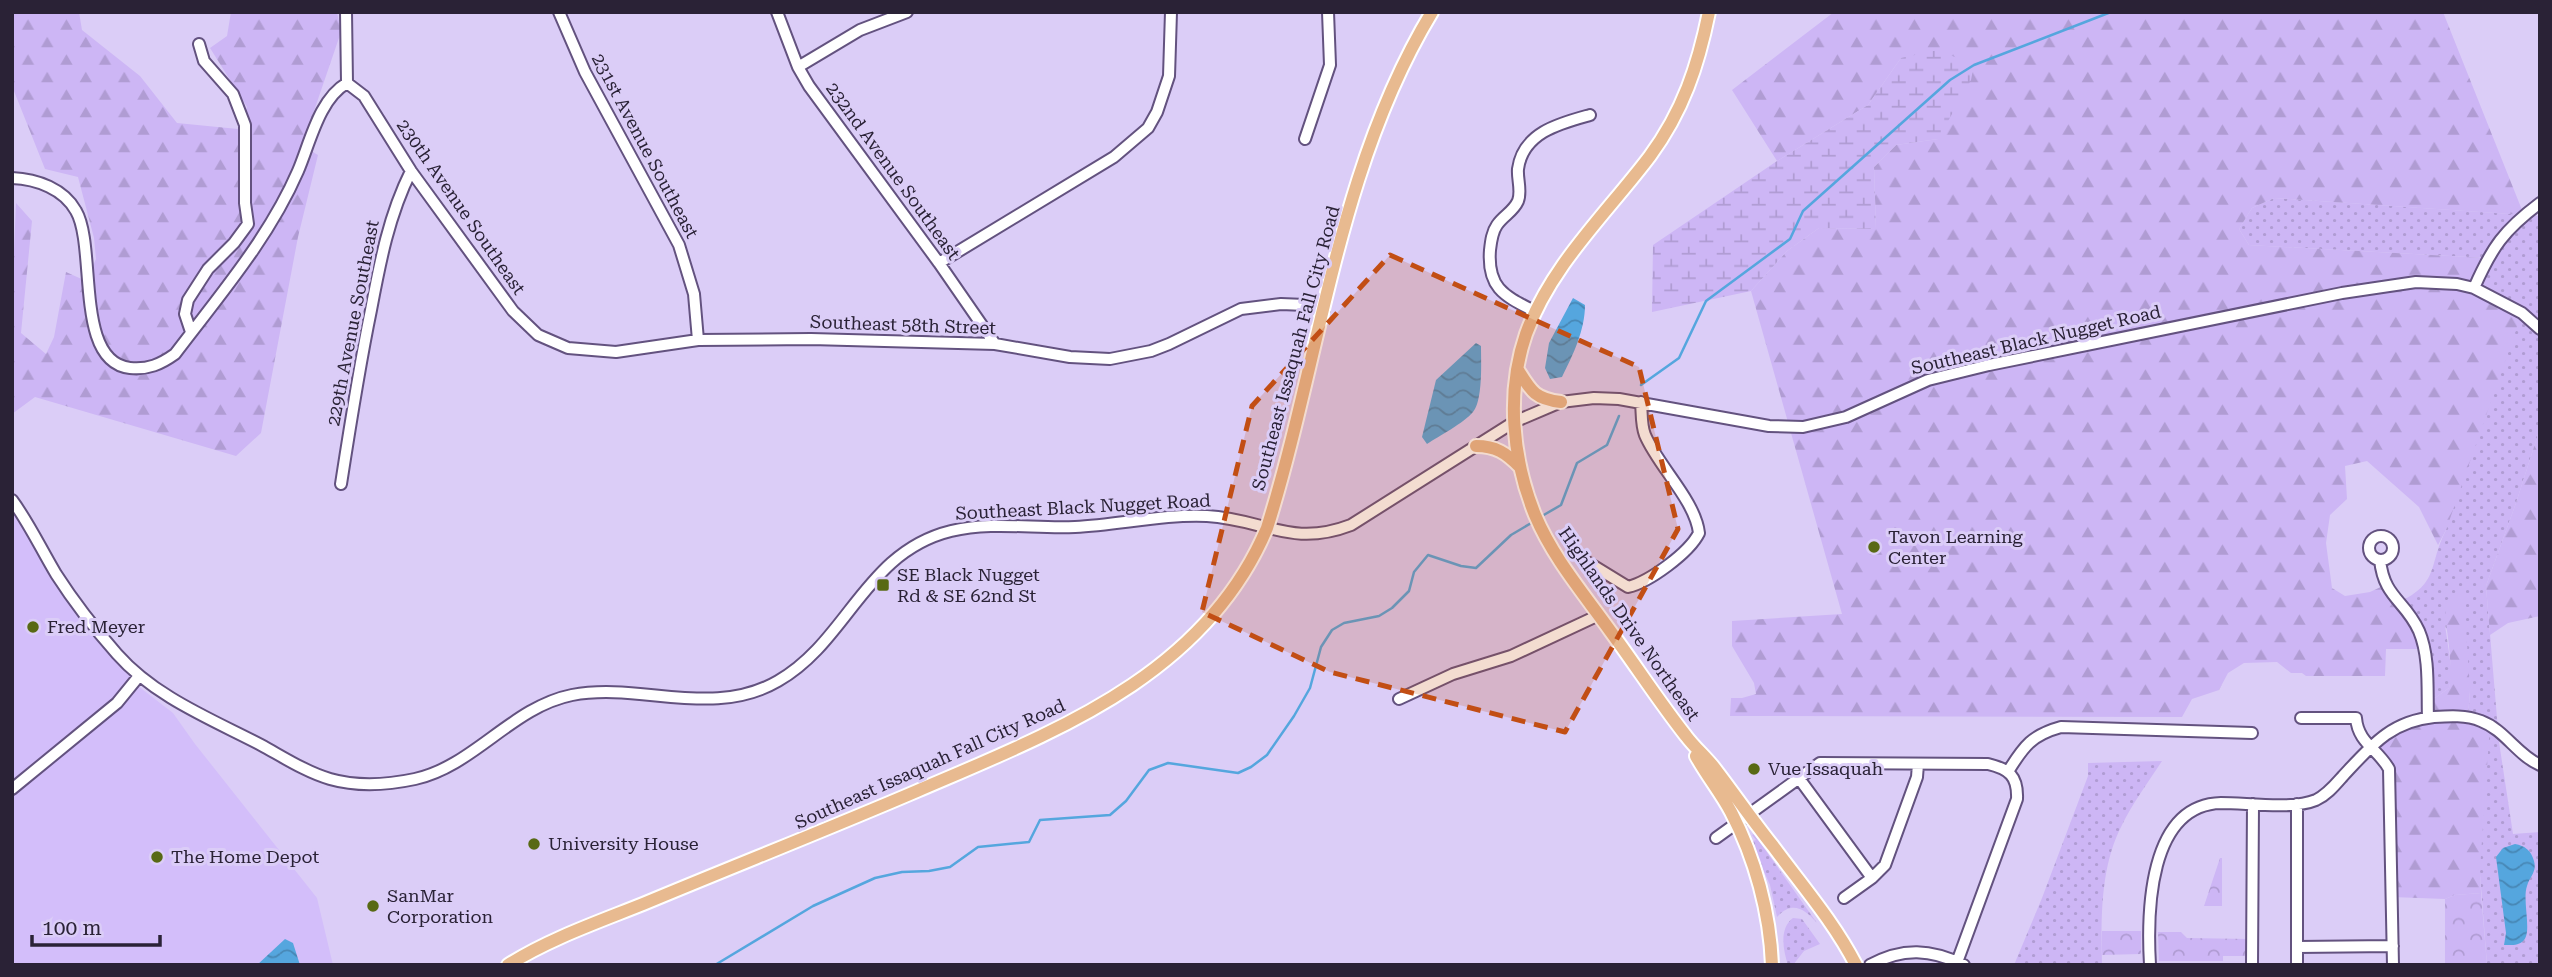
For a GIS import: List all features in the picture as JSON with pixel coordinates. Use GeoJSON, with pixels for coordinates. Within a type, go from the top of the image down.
{"type":"FeatureCollection","features":[{"type":"Feature","properties":{"kind":"main road","name":"Southeast Issaquah Fall City Road"},"geometry":{"type":"LineString","coordinates":[[508,965],[595,923],[1010,751],[1100,706],[1169,658],[1200,631],[1223,605],[1245,573],[1266,528],[1361,166],[1398,73],[1432,12]]}},
{"type":"Feature","properties":{"kind":"main road","name":"Highlands Drive Northeast"},"geometry":{"type":"LineString","coordinates":[[1709,12],[1692,83],[1667,131],[1553,281],[1527,333],[1518,370],[1514,422],[1520,468],[1536,517],[1550,544],[1687,737],[1714,767],[1845,944],[1856,965]]}},
{"type":"Feature","properties":{"kind":"main road"},"geometry":{"type":"LineString","coordinates":[[1518,370],[1536,396],[1546,401],[1561,402]]}},
{"type":"Feature","properties":{"kind":"main road"},"geometry":{"type":"LineString","coordinates":[[1476,446],[1497,449],[1520,468]]}},
{"type":"Feature","properties":{"kind":"main road"},"geometry":{"type":"LineString","coordinates":[[1687,737],[1736,822],[1762,895],[1772,965]]}},
{"type":"Feature","properties":{"kind":"street"},"geometry":{"type":"LineString","coordinates":[[12,178],[34,181],[52,188],[74,207],[84,234],[93,323],[105,351],[116,364],[136,369],[158,365],[175,354],[252,251],[298,172],[325,106],[336,89],[347,83],[346,12]]}},
{"type":"Feature","properties":{"kind":"street","name":"231st Avenue Southeast"},"geometry":{"type":"LineString","coordinates":[[559,12],[590,83],[679,245],[694,295],[698,340]]}},
{"type":"Feature","properties":{"kind":"street","name":"232nd Avenue Southeast"},"geometry":{"type":"LineString","coordinates":[[777,12],[798,67],[823,107],[995,344]]}},
{"type":"Feature","properties":{"kind":"street"},"geometry":{"type":"LineString","coordinates":[[798,67],[860,30],[908,12]]}},
{"type":"Feature","properties":{"kind":"street"},"geometry":{"type":"LineString","coordinates":[[939,264],[1114,157],[1148,128],[1157,112],[1169,76],[1171,12]]}},
{"type":"Feature","properties":{"kind":"street"},"geometry":{"type":"LineString","coordinates":[[1305,139],[1330,65],[1328,12]]}},
{"type":"Feature","properties":{"kind":"street"},"geometry":{"type":"LineString","coordinates":[[191,332],[185,314],[187,300],[208,269],[234,243],[248,224],[245,125],[233,94],[204,61],[199,44]]}},
{"type":"Feature","properties":{"kind":"street","name":"230th Avenue Southeast"},"geometry":{"type":"LineString","coordinates":[[347,83],[364,96],[411,171],[513,310],[538,334],[554,343]]}},
{"type":"Feature","properties":{"kind":"street"},"geometry":{"type":"LineString","coordinates":[[1536,312],[1505,295],[1494,284],[1490,265],[1492,237],[1496,225],[1513,210],[1520,197],[1518,167],[1535,137],[1556,124],[1590,115]]}},
{"type":"Feature","properties":{"kind":"street","name":"229th Avenue Southeast"},"geometry":{"type":"LineString","coordinates":[[341,485],[355,389],[384,247],[398,200],[411,171]]}},
{"type":"Feature","properties":{"kind":"street"},"geometry":{"type":"LineString","coordinates":[[2474,288],[2496,243],[2524,215],[2540,204]]}},
{"type":"Feature","properties":{"kind":"street"},"geometry":{"type":"LineString","coordinates":[[2524,215],[2540,216]]}},
{"type":"Feature","properties":{"kind":"street","name":"Southeast Black Nugget Road"},"geometry":{"type":"LineString","coordinates":[[12,500],[75,601],[113,649],[139,676],[166,695],[319,776],[350,783],[377,785],[433,774],[456,762],[532,710],[574,695],[611,693],[713,699],[763,689],[795,670],[812,655],[892,561],[921,542],[952,531],[988,526],[1074,527],[1196,516],[1226,518],[1266,528],[1315,535],[1343,528],[1366,516],[1514,422],[1561,402],[1594,398],[1641,402],[1769,426],[1802,427],[1846,417],[1928,380],[2031,356],[2364,289],[2416,282],[2448,283],[2474,288],[2522,313],[2540,329]]}},
{"type":"Feature","properties":{"kind":"street","name":"Southeast 58th Street"},"geometry":{"type":"LineString","coordinates":[[554,343],[585,351],[616,352],[698,340],[811,339],[995,344],[1059,356],[1110,359],[1151,351],[1241,309],[1281,304],[1305,305],[1324,310]]}},
{"type":"Feature","properties":{"kind":"street"},"geometry":{"type":"LineString","coordinates":[[1584,560],[1628,587],[1641,584],[1685,551],[1698,537],[1699,529],[1688,505],[1646,437],[1641,402]]}},
{"type":"Feature","properties":{"kind":"street"},"geometry":{"type":"LineString","coordinates":[[2380,560],[2385,585],[2413,618],[2420,634],[2426,666],[2428,718]]}},
{"type":"Feature","properties":{"kind":"street"},"geometry":{"type":"LineString","coordinates":[[1399,699],[1453,674],[1511,656],[1599,615]]}},
{"type":"Feature","properties":{"kind":"street"},"geometry":{"type":"LineString","coordinates":[[12,789],[117,703],[139,676]]}},
{"type":"Feature","properties":{"kind":"street"},"geometry":{"type":"LineString","coordinates":[[2150,965],[2148,927],[2158,861],[2170,832],[2182,820],[2206,806],[2217,803],[2308,803],[2323,796],[2370,748],[2396,727],[2428,718],[2458,715],[2490,724],[2526,758],[2540,765]]}},
{"type":"Feature","properties":{"kind":"street"},"geometry":{"type":"LineString","coordinates":[[2301,718],[2369,718]]}},
{"type":"Feature","properties":{"kind":"street"},"geometry":{"type":"LineString","coordinates":[[2356,718],[2358,732],[2385,762],[2391,776],[2393,965]]}},
{"type":"Feature","properties":{"kind":"street"},"geometry":{"type":"LineString","coordinates":[[2009,770],[2026,744],[2044,732],[2061,727],[2252,733]]}},
{"type":"Feature","properties":{"kind":"street"},"geometry":{"type":"LineString","coordinates":[[1716,838],[1814,765],[1824,762],[1988,764],[2009,770],[2015,779],[2017,799],[1959,964],[1932,952],[1914,950],[1896,953],[1870,965]]}},
{"type":"Feature","properties":{"kind":"street"},"geometry":{"type":"LineString","coordinates":[[1844,898],[1882,869],[1917,777],[1918,764]]}},
{"type":"Feature","properties":{"kind":"street"},"geometry":{"type":"LineString","coordinates":[[1798,777],[1872,878]]}},
{"type":"Feature","properties":{"kind":"street"},"geometry":{"type":"LineString","coordinates":[[2252,965],[2253,804]]}},
{"type":"Feature","properties":{"kind":"street"},"geometry":{"type":"LineString","coordinates":[[2297,804],[2297,965]]}},
{"type":"Feature","properties":{"kind":"street"},"geometry":{"type":"LineString","coordinates":[[2297,947],[2393,946]]}},
{"type":"Feature","properties":{"kind":"highlighted area"},"geometry":{"type":"Polygon","coordinates":[[[1390,255],[1639,367],[1678,529],[1565,732],[1330,672],[1202,612],[1252,406],[1390,255]]]}},
{"type":"Feature","properties":{"kind":"shaded area"},"geometry":{"type":"Polygon","coordinates":[[[12,508],[73,605],[138,686],[173,713],[317,898],[333,965],[12,965],[12,508]]]}},
{"type":"Feature","properties":{"kind":"green space"},"geometry":{"type":"Polygon","coordinates":[[[12,12],[79,12],[82,30],[140,76],[177,123],[238,129],[247,107],[210,48],[227,36],[231,12],[337,12],[341,32],[302,146],[318,155],[298,237],[261,433],[236,456],[35,397],[12,414],[12,296],[16,203],[32,221],[21,333],[46,354],[54,337],[66,272],[86,281],[96,259],[94,238],[78,177],[45,169],[12,86],[12,12]]]}},
{"type":"Feature","properties":{"kind":"green space"},"geometry":{"type":"Polygon","coordinates":[[[1834,12],[2443,12],[2524,215],[2274,198],[2252,208],[2239,229],[2249,245],[2487,258],[2475,288],[2522,313],[2446,530],[2438,545],[2419,507],[2367,461],[2345,466],[2347,499],[2330,515],[2326,543],[2332,588],[2345,596],[2370,592],[2385,585],[2399,602],[2424,649],[2386,649],[2385,676],[2306,676],[2302,673],[2291,673],[2277,662],[2244,663],[2228,673],[2219,690],[2192,699],[2182,717],[1730,716],[1731,698],[1756,694],[1754,683],[1732,646],[1732,621],[1842,614],[1751,291],[1787,251],[1819,228],[1876,229],[1874,167],[1896,145],[1938,139],[1901,58],[1868,105],[1777,161],[1732,90],[1834,12]]]}},
{"type":"Feature","properties":{"kind":"green space"},"geometry":{"type":"Polygon","coordinates":[[[1938,50],[1974,65],[1971,80],[1938,139],[1896,145],[1874,167],[1876,229],[1819,228],[1787,251],[1751,291],[1652,312],[1653,245],[1777,161],[1868,105],[1901,58],[1938,50]]]}},
{"type":"Feature","properties":{"kind":"green space"},"geometry":{"type":"Polygon","coordinates":[[[2274,198],[2540,216],[2540,428],[2486,586],[2499,742],[2513,834],[2540,832],[2540,965],[2487,965],[2468,717],[2470,691],[2445,625],[2452,673],[2449,688],[2435,698],[2427,697],[2424,649],[2399,602],[2421,588],[2427,580],[2446,530],[2474,288],[2487,258],[2249,245],[2239,229],[2252,208],[2274,198]]]}},
{"type":"Feature","properties":{"kind":"green space"},"geometry":{"type":"Polygon","coordinates":[[[2540,428],[2540,616],[2508,623],[2490,635],[2486,586],[2540,428]]]}},
{"type":"Feature","properties":{"kind":"green space"},"geometry":{"type":"Polygon","coordinates":[[[2455,593],[2464,596],[2470,691],[2468,716],[2490,724],[2480,869],[2481,893],[2455,895],[2445,899],[2392,897],[2391,776],[2370,748],[2428,718],[2427,697],[2435,698],[2449,688],[2445,602],[2455,593]]]}},
{"type":"Feature","properties":{"kind":"green space"},"geometry":{"type":"Polygon","coordinates":[[[2162,761],[2126,817],[2109,858],[2103,894],[2102,965],[2014,965],[2088,776],[2088,763],[2162,761]]]}},
{"type":"Feature","properties":{"kind":"green space"},"geometry":{"type":"Polygon","coordinates":[[[1754,834],[1817,923],[1798,908],[1788,909],[1777,917],[1770,885],[1751,842],[1756,840],[1752,835],[1754,834]]]}},
{"type":"Feature","properties":{"kind":"green space"},"geometry":{"type":"Polygon","coordinates":[[[2220,858],[2222,906],[2204,906],[2220,858]]]}},
{"type":"Feature","properties":{"kind":"green space"},"geometry":{"type":"Polygon","coordinates":[[[2481,893],[2487,965],[2445,965],[2445,899],[2455,895],[2481,893]]]}},
{"type":"Feature","properties":{"kind":"green space"},"geometry":{"type":"Polygon","coordinates":[[[1793,918],[1802,919],[1820,944],[1804,951],[1793,965],[1788,965],[1784,933],[1793,918]]]}},
{"type":"Feature","properties":{"kind":"green space"},"geometry":{"type":"Polygon","coordinates":[[[2102,931],[2141,931],[2141,954],[2102,955],[2102,931]]]}},
{"type":"Feature","properties":{"kind":"green space"},"geometry":{"type":"Polygon","coordinates":[[[2158,932],[2181,932],[2187,938],[2250,939],[2250,956],[2223,956],[2223,961],[2159,961],[2158,932]]]}},
{"type":"Feature","properties":{"kind":"water"},"geometry":{"type":"Polygon","coordinates":[[[1573,298],[1585,305],[1581,333],[1562,377],[1550,379],[1545,368],[1549,343],[1573,298]]]}},
{"type":"Feature","properties":{"kind":"water"},"geometry":{"type":"Polygon","coordinates":[[[1476,343],[1481,346],[1481,361],[1480,390],[1476,406],[1464,421],[1427,444],[1422,437],[1436,380],[1476,343]]]}},
{"type":"Feature","properties":{"kind":"water"},"geometry":{"type":"Polygon","coordinates":[[[2515,844],[2529,851],[2535,868],[2526,892],[2526,936],[2520,943],[2504,945],[2506,933],[2496,857],[2503,848],[2515,844]]]}},
{"type":"Feature","properties":{"kind":"water"},"geometry":{"type":"Polygon","coordinates":[[[285,939],[293,943],[300,965],[257,965],[285,939]]]}},
{"type":"Feature","properties":{"kind":"waterway"},"geometry":{"type":"LineString","coordinates":[[1641,385],[1679,358],[1706,301],[1790,239],[1803,211],[1950,80],[1974,65],[2111,12]]}},
{"type":"Feature","properties":{"kind":"waterway"},"geometry":{"type":"LineString","coordinates":[[1542,516],[1561,505],[1577,463],[1607,445],[1619,416]]}},
{"type":"Feature","properties":{"kind":"waterway"},"geometry":{"type":"LineString","coordinates":[[715,965],[813,906],[875,878],[950,867],[978,847],[1029,842],[1040,820],[1110,815],[1126,801],[1149,770],[1168,763],[1238,773],[1251,767],[1267,755],[1294,716],[1310,688],[1321,647],[1332,630],[1344,623],[1379,616],[1392,608],[1409,591],[1414,572],[1428,555],[1476,568],[1511,535],[1533,522]]}},
{"type":"Feature","properties":{"kind":"place","name":"Tavon Learning Center"},"geometry":{"type":"Point","coordinates":[1874,547]}},
{"type":"Feature","properties":{"kind":"place","name":"SE Black Nugget Rd & SE 62nd St"},"geometry":{"type":"Point","coordinates":[883,585]}},
{"type":"Feature","properties":{"kind":"place","name":"Fred Meyer"},"geometry":{"type":"Point","coordinates":[33,627]}},
{"type":"Feature","properties":{"kind":"place","name":"Vue Issaquah"},"geometry":{"type":"Point","coordinates":[1754,769]}},
{"type":"Feature","properties":{"kind":"place","name":"University House"},"geometry":{"type":"Point","coordinates":[534,844]}},
{"type":"Feature","properties":{"kind":"place","name":"The Home Depot"},"geometry":{"type":"Point","coordinates":[157,857]}},
{"type":"Feature","properties":{"kind":"place","name":"SanMar Corporation"},"geometry":{"type":"Point","coordinates":[373,906]}}]}
